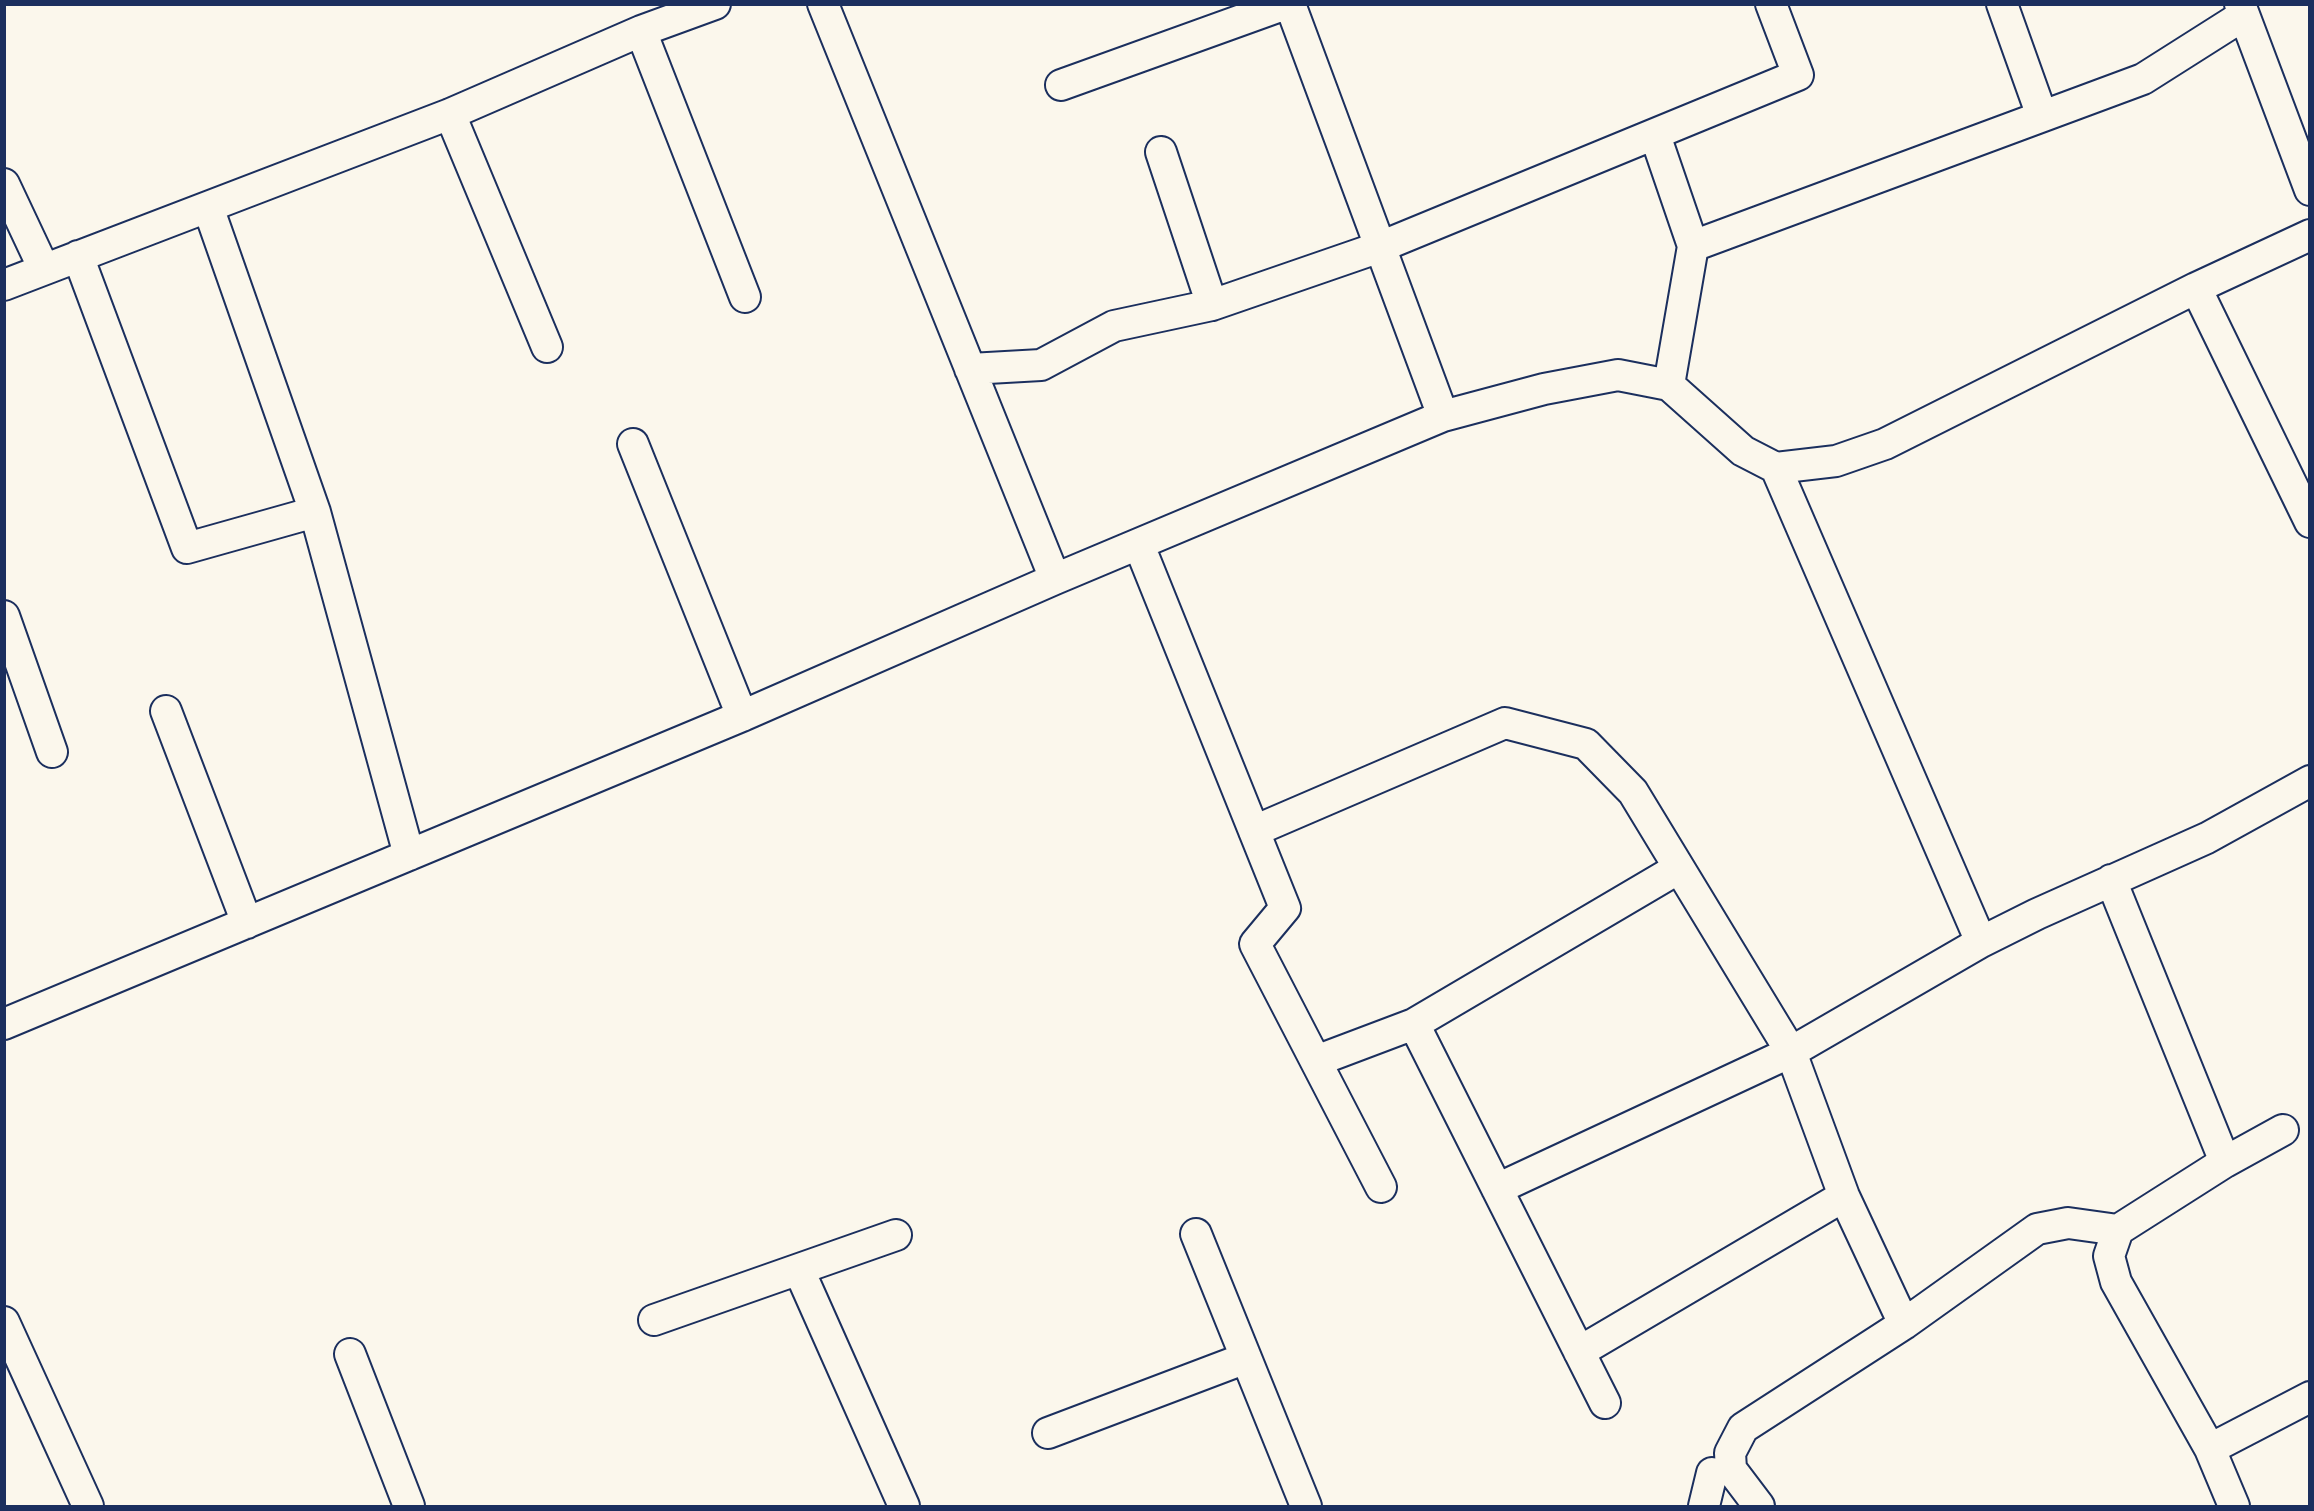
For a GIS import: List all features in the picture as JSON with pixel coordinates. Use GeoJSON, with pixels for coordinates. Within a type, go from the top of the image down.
{"type":"FeatureCollection","features":[{"type":"Feature","properties":{"kind":"street"},"geometry":{"type":"LineString","coordinates":[[4,285],[450,114],[641,31],[715,4]]}},
{"type":"Feature","properties":{"kind":"street"},"geometry":{"type":"LineString","coordinates":[[823,4],[1055,579]]}},
{"type":"Feature","properties":{"kind":"street"},"geometry":{"type":"LineString","coordinates":[[1061,85],[1288,4],[1443,416]]}},
{"type":"Feature","properties":{"kind":"street"},"geometry":{"type":"LineString","coordinates":[[970,369],[1041,365],[1114,326],[1212,305],[1380,247],[1798,75],[1771,4]]}},
{"type":"Feature","properties":{"kind":"street"},"geometry":{"type":"LineString","coordinates":[[2002,4],[2042,116]]}},
{"type":"Feature","properties":{"kind":"street"},"geometry":{"type":"LineString","coordinates":[[1693,246],[2143,79],[2242,10],[2310,190]]}},
{"type":"Feature","properties":{"kind":"street"},"geometry":{"type":"LineString","coordinates":[[641,31],[745,297]]}},
{"type":"Feature","properties":{"kind":"street"},"geometry":{"type":"LineString","coordinates":[[450,114],[547,347]]}},
{"type":"Feature","properties":{"kind":"street"},"geometry":{"type":"LineString","coordinates":[[1654,135],[1693,246],[1669,385]]}},
{"type":"Feature","properties":{"kind":"street"},"geometry":{"type":"LineString","coordinates":[[1161,152],[1212,305]]}},
{"type":"Feature","properties":{"kind":"street"},"geometry":{"type":"LineString","coordinates":[[4,184],[44,269]]}},
{"type":"Feature","properties":{"kind":"street"},"geometry":{"type":"LineString","coordinates":[[208,207],[315,512],[409,855]]}},
{"type":"Feature","properties":{"kind":"street"},"geometry":{"type":"LineString","coordinates":[[4,1024],[742,716],[1055,579],[1443,416],[1544,389],[1618,375],[1669,385],[1743,452],[1776,468],[1836,461],[1885,444],[2196,288],[2310,235]]}},
{"type":"Feature","properties":{"kind":"street"},"geometry":{"type":"LineString","coordinates":[[78,256],[187,548],[315,512]]}},
{"type":"Feature","properties":{"kind":"street"},"geometry":{"type":"LineString","coordinates":[[2196,288],[2310,522]]}},
{"type":"Feature","properties":{"kind":"street"},"geometry":{"type":"LineString","coordinates":[[633,444],[742,716]]}},
{"type":"Feature","properties":{"kind":"street"},"geometry":{"type":"LineString","coordinates":[[1776,468],[1981,942]]}},
{"type":"Feature","properties":{"kind":"street"},"geometry":{"type":"LineString","coordinates":[[1138,545],[1285,908],[1255,944],[1381,1187]]}},
{"type":"Feature","properties":{"kind":"street"},"geometry":{"type":"LineString","coordinates":[[4,616],[52,752]]}},
{"type":"Feature","properties":{"kind":"street"},"geometry":{"type":"LineString","coordinates":[[166,711],[247,923]]}},
{"type":"Feature","properties":{"kind":"street"},"geometry":{"type":"LineString","coordinates":[[1254,831],[1505,723],[1587,744],[1633,792],[1791,1052],[1844,1196],[1904,1324]]}},
{"type":"Feature","properties":{"kind":"street"},"geometry":{"type":"LineString","coordinates":[[1497,1189],[1791,1052],[1981,942],[2111,880],[2207,838],[2310,781]]}},
{"type":"Feature","properties":{"kind":"street"},"geometry":{"type":"LineString","coordinates":[[1316,1061],[1414,1024],[1679,868]]}},
{"type":"Feature","properties":{"kind":"street"},"geometry":{"type":"LineString","coordinates":[[2111,880],[2225,1162]]}},
{"type":"Feature","properties":{"kind":"street"},"geometry":{"type":"LineString","coordinates":[[1414,1024],[1605,1403]]}},
{"type":"Feature","properties":{"kind":"street"},"geometry":{"type":"LineString","coordinates":[[2234,1506],[2210,1449],[2116,1282],[2109,1256],[2118,1230],[2225,1162],[2283,1130]]}},
{"type":"Feature","properties":{"kind":"street"},"geometry":{"type":"LineString","coordinates":[[1579,1352],[1844,1196]]}},
{"type":"Feature","properties":{"kind":"street"},"geometry":{"type":"LineString","coordinates":[[1759,1506],[1731,1468],[1730,1453],[1743,1428],[1904,1324],[2037,1229],[2068,1223],[2118,1230]]}},
{"type":"Feature","properties":{"kind":"street"},"geometry":{"type":"LineString","coordinates":[[1196,1234],[1306,1506]]}},
{"type":"Feature","properties":{"kind":"street"},"geometry":{"type":"LineString","coordinates":[[654,1320],[896,1235]]}},
{"type":"Feature","properties":{"kind":"street"},"geometry":{"type":"LineString","coordinates":[[799,1270],[904,1506]]}},
{"type":"Feature","properties":{"kind":"street"},"geometry":{"type":"LineString","coordinates":[[4,1322],[88,1506]]}},
{"type":"Feature","properties":{"kind":"street"},"geometry":{"type":"LineString","coordinates":[[350,1354],[409,1506]]}},
{"type":"Feature","properties":{"kind":"street"},"geometry":{"type":"LineString","coordinates":[[1048,1433],[1246,1358]]}},
{"type":"Feature","properties":{"kind":"street"},"geometry":{"type":"LineString","coordinates":[[2210,1449],[2310,1397]]}},
{"type":"Feature","properties":{"kind":"street"},"geometry":{"type":"LineString","coordinates":[[1704,1506],[1712,1473]]}}]}
